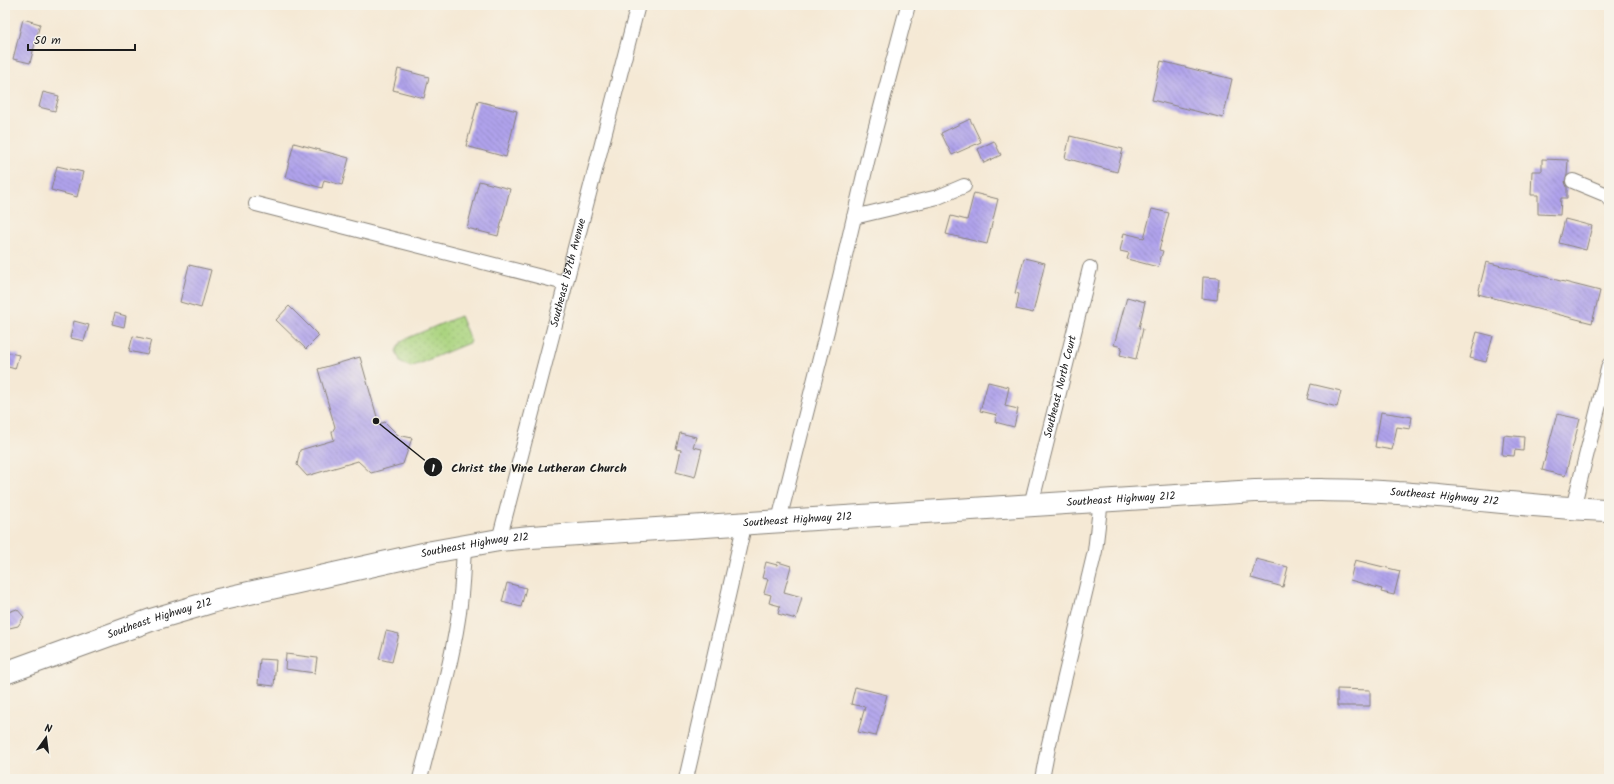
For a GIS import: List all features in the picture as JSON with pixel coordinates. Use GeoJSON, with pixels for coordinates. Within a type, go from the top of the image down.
{"type":"FeatureCollection","features":[{"type":"Feature","properties":{"kind":"highway","name":"Southeast Highway 212"},"geometry":{"type":"LineString","coordinates":[[5,673],[114,632],[188,608],[299,582],[464,546],[499,540],[744,522],[1256,491],[1344,490],[1609,510]]}},
{"type":"Feature","properties":{"kind":"street","name":"Southeast 187th Avenue"},"geometry":{"type":"LineString","coordinates":[[499,540],[638,5]]}},
{"type":"Feature","properties":{"kind":"street"},"geometry":{"type":"LineString","coordinates":[[779,520],[831,315],[871,145],[908,5]]}},
{"type":"Feature","properties":{"kind":"street"},"geometry":{"type":"LineString","coordinates":[[1573,181],[1607,195],[1609,199]]}},
{"type":"Feature","properties":{"kind":"street"},"geometry":{"type":"LineString","coordinates":[[854,217],[938,197],[964,186]]}},
{"type":"Feature","properties":{"kind":"street"},"geometry":{"type":"LineString","coordinates":[[256,204],[565,283]]}},
{"type":"Feature","properties":{"kind":"street","name":"Southeast North Court"},"geometry":{"type":"LineString","coordinates":[[1031,505],[1090,268]]}},
{"type":"Feature","properties":{"kind":"street"},"geometry":{"type":"LineString","coordinates":[[1573,508],[1609,366]]}},
{"type":"Feature","properties":{"kind":"street"},"geometry":{"type":"LineString","coordinates":[[1042,779],[1095,551],[1101,500]]}},
{"type":"Feature","properties":{"kind":"street"},"geometry":{"type":"LineString","coordinates":[[686,779],[744,522]]}},
{"type":"Feature","properties":{"kind":"street"},"geometry":{"type":"LineString","coordinates":[[420,779],[452,654],[459,618],[464,546]]}},
{"type":"Feature","properties":{"kind":"green space"},"geometry":{"type":"Polygon","coordinates":[[[460,316],[471,342],[411,367],[401,363],[396,351],[403,340],[460,316]]]}},
{"type":"Feature","properties":{"kind":"building"},"geometry":{"type":"Polygon","coordinates":[[[23,19],[40,24],[30,63],[13,59],[23,19]]]}},
{"type":"Feature","properties":{"kind":"building"},"geometry":{"type":"Polygon","coordinates":[[[1161,61],[1232,79],[1223,118],[1152,100],[1161,61]]]}},
{"type":"Feature","properties":{"kind":"building"},"geometry":{"type":"Polygon","coordinates":[[[398,69],[429,77],[424,98],[393,90],[398,69]]]}},
{"type":"Feature","properties":{"kind":"building"},"geometry":{"type":"Polygon","coordinates":[[[43,92],[59,96],[55,111],[39,107],[43,92]]]}},
{"type":"Feature","properties":{"kind":"building"},"geometry":{"type":"Polygon","coordinates":[[[478,101],[517,111],[506,157],[466,146],[478,101]]]}},
{"type":"Feature","properties":{"kind":"building"},"geometry":{"type":"Polygon","coordinates":[[[970,119],[981,142],[952,155],[941,133],[970,119]]]}},
{"type":"Feature","properties":{"kind":"building"},"geometry":{"type":"Polygon","coordinates":[[[1070,136],[1123,149],[1117,172],[1065,158],[1070,136]]]}},
{"type":"Feature","properties":{"kind":"building"},"geometry":{"type":"Polygon","coordinates":[[[994,141],[1001,155],[984,163],[978,149],[994,141]]]}},
{"type":"Feature","properties":{"kind":"building"},"geometry":{"type":"Polygon","coordinates":[[[294,143],[349,158],[342,185],[324,180],[322,188],[285,177],[294,143]]]}},
{"type":"Feature","properties":{"kind":"building"},"geometry":{"type":"Polygon","coordinates":[[[1542,159],[1568,160],[1565,182],[1567,187],[1567,198],[1561,198],[1560,215],[1538,214],[1538,195],[1531,195],[1532,171],[1542,171],[1542,159]]]}},
{"type":"Feature","properties":{"kind":"building"},"geometry":{"type":"Polygon","coordinates":[[[57,166],[83,172],[77,197],[51,190],[57,166]]]}},
{"type":"Feature","properties":{"kind":"building"},"geometry":{"type":"Polygon","coordinates":[[[479,181],[510,189],[498,236],[467,228],[479,181]]]}},
{"type":"Feature","properties":{"kind":"building"},"geometry":{"type":"Polygon","coordinates":[[[974,193],[998,199],[987,244],[946,234],[951,216],[967,220],[974,193]]]}},
{"type":"Feature","properties":{"kind":"building"},"geometry":{"type":"Polygon","coordinates":[[[1152,209],[1169,213],[1159,250],[1163,251],[1158,267],[1127,259],[1129,253],[1120,251],[1124,233],[1144,238],[1152,209]]]}},
{"type":"Feature","properties":{"kind":"building"},"geometry":{"type":"Polygon","coordinates":[[[1565,219],[1592,226],[1586,250],[1559,243],[1565,219]]]}},
{"type":"Feature","properties":{"kind":"building"},"geometry":{"type":"Polygon","coordinates":[[[1024,258],[1045,263],[1033,313],[1016,309],[1019,294],[1015,293],[1024,258]]]}},
{"type":"Feature","properties":{"kind":"building"},"geometry":{"type":"Polygon","coordinates":[[[1486,262],[1600,291],[1592,323],[1478,294],[1486,262]]]}},
{"type":"Feature","properties":{"kind":"building"},"geometry":{"type":"Polygon","coordinates":[[[189,265],[211,270],[201,308],[180,302],[189,265]]]}},
{"type":"Feature","properties":{"kind":"building"},"geometry":{"type":"Polygon","coordinates":[[[1203,277],[1219,278],[1217,300],[1202,298],[1203,277]]]}},
{"type":"Feature","properties":{"kind":"building"},"geometry":{"type":"Polygon","coordinates":[[[1127,297],[1145,302],[1139,328],[1143,329],[1136,359],[1120,355],[1122,347],[1114,345],[1127,297]]]}},
{"type":"Feature","properties":{"kind":"building"},"geometry":{"type":"Polygon","coordinates":[[[289,306],[319,336],[306,349],[276,320],[289,306]]]}},
{"type":"Feature","properties":{"kind":"building"},"geometry":{"type":"Polygon","coordinates":[[[115,313],[126,316],[124,327],[112,324],[115,313]]]}},
{"type":"Feature","properties":{"kind":"building"},"geometry":{"type":"Polygon","coordinates":[[[74,321],[89,325],[84,341],[70,338],[74,321]]]}},
{"type":"Feature","properties":{"kind":"building"},"geometry":{"type":"Polygon","coordinates":[[[1477,332],[1493,336],[1486,362],[1470,358],[1477,332]]]}},
{"type":"Feature","properties":{"kind":"building"},"geometry":{"type":"Polygon","coordinates":[[[133,336],[151,340],[147,355],[129,351],[133,336]]]}},
{"type":"Feature","properties":{"kind":"building"},"geometry":{"type":"Polygon","coordinates":[[[5,352],[19,355],[15,369],[5,366],[5,352]]]}},
{"type":"Feature","properties":{"kind":"building"},"geometry":{"type":"Polygon","coordinates":[[[360,357],[379,424],[385,422],[398,435],[412,438],[403,464],[371,473],[358,461],[307,476],[297,465],[300,450],[334,440],[332,432],[335,427],[318,369],[360,357]]]}},
{"type":"Feature","properties":{"kind":"building"},"geometry":{"type":"Polygon","coordinates":[[[988,382],[1009,387],[1005,406],[1018,409],[1014,427],[995,422],[997,415],[980,411],[988,382]]]}},
{"type":"Feature","properties":{"kind":"building"},"geometry":{"type":"Polygon","coordinates":[[[1311,384],[1341,391],[1337,407],[1307,399],[1311,384]]]}},
{"type":"Feature","properties":{"kind":"building"},"geometry":{"type":"Polygon","coordinates":[[[1381,412],[1412,417],[1410,429],[1397,427],[1392,450],[1375,447],[1381,412]]]}},
{"type":"Feature","properties":{"kind":"building"},"geometry":{"type":"Polygon","coordinates":[[[1557,414],[1580,419],[1565,476],[1542,470],[1557,414]]]}},
{"type":"Feature","properties":{"kind":"building"},"geometry":{"type":"Polygon","coordinates":[[[680,433],[696,437],[693,447],[702,449],[695,477],[676,472],[681,450],[676,449],[680,433]]]}},
{"type":"Feature","properties":{"kind":"building"},"geometry":{"type":"Polygon","coordinates":[[[1504,435],[1524,437],[1523,451],[1515,450],[1514,456],[1502,455],[1504,435]]]}},
{"type":"Feature","properties":{"kind":"building"},"geometry":{"type":"Polygon","coordinates":[[[1256,559],[1288,567],[1283,587],[1251,578],[1256,559]]]}},
{"type":"Feature","properties":{"kind":"building"},"geometry":{"type":"Polygon","coordinates":[[[1355,560],[1400,571],[1394,595],[1381,592],[1382,589],[1350,580],[1355,560]]]}},
{"type":"Feature","properties":{"kind":"building"},"geometry":{"type":"Polygon","coordinates":[[[766,562],[777,565],[778,562],[791,566],[784,592],[802,597],[796,619],[778,614],[780,606],[769,603],[771,595],[764,593],[768,579],[762,578],[766,562]]]}},
{"type":"Feature","properties":{"kind":"building"},"geometry":{"type":"Polygon","coordinates":[[[507,583],[526,588],[521,607],[502,602],[507,583]]]}},
{"type":"Feature","properties":{"kind":"building"},"geometry":{"type":"Polygon","coordinates":[[[17,609],[24,617],[18,626],[5,629],[5,613],[17,609]]]}},
{"type":"Feature","properties":{"kind":"building"},"geometry":{"type":"Polygon","coordinates":[[[386,631],[399,634],[392,662],[379,659],[386,631]]]}},
{"type":"Feature","properties":{"kind":"building"},"geometry":{"type":"Polygon","coordinates":[[[286,654],[317,658],[315,673],[285,669],[286,654]]]}},
{"type":"Feature","properties":{"kind":"building"},"geometry":{"type":"Polygon","coordinates":[[[260,659],[276,660],[274,686],[258,684],[260,659]]]}},
{"type":"Feature","properties":{"kind":"building"},"geometry":{"type":"Polygon","coordinates":[[[855,687],[887,695],[876,736],[858,732],[865,707],[851,704],[855,687]]]}},
{"type":"Feature","properties":{"kind":"building"},"geometry":{"type":"Polygon","coordinates":[[[1337,689],[1370,690],[1370,706],[1337,706],[1337,689]]]}},
{"type":"Feature","properties":{"kind":"place","name":"Christ the Vine Lutheran Church"},"geometry":{"type":"Point","coordinates":[376,421]}}]}
